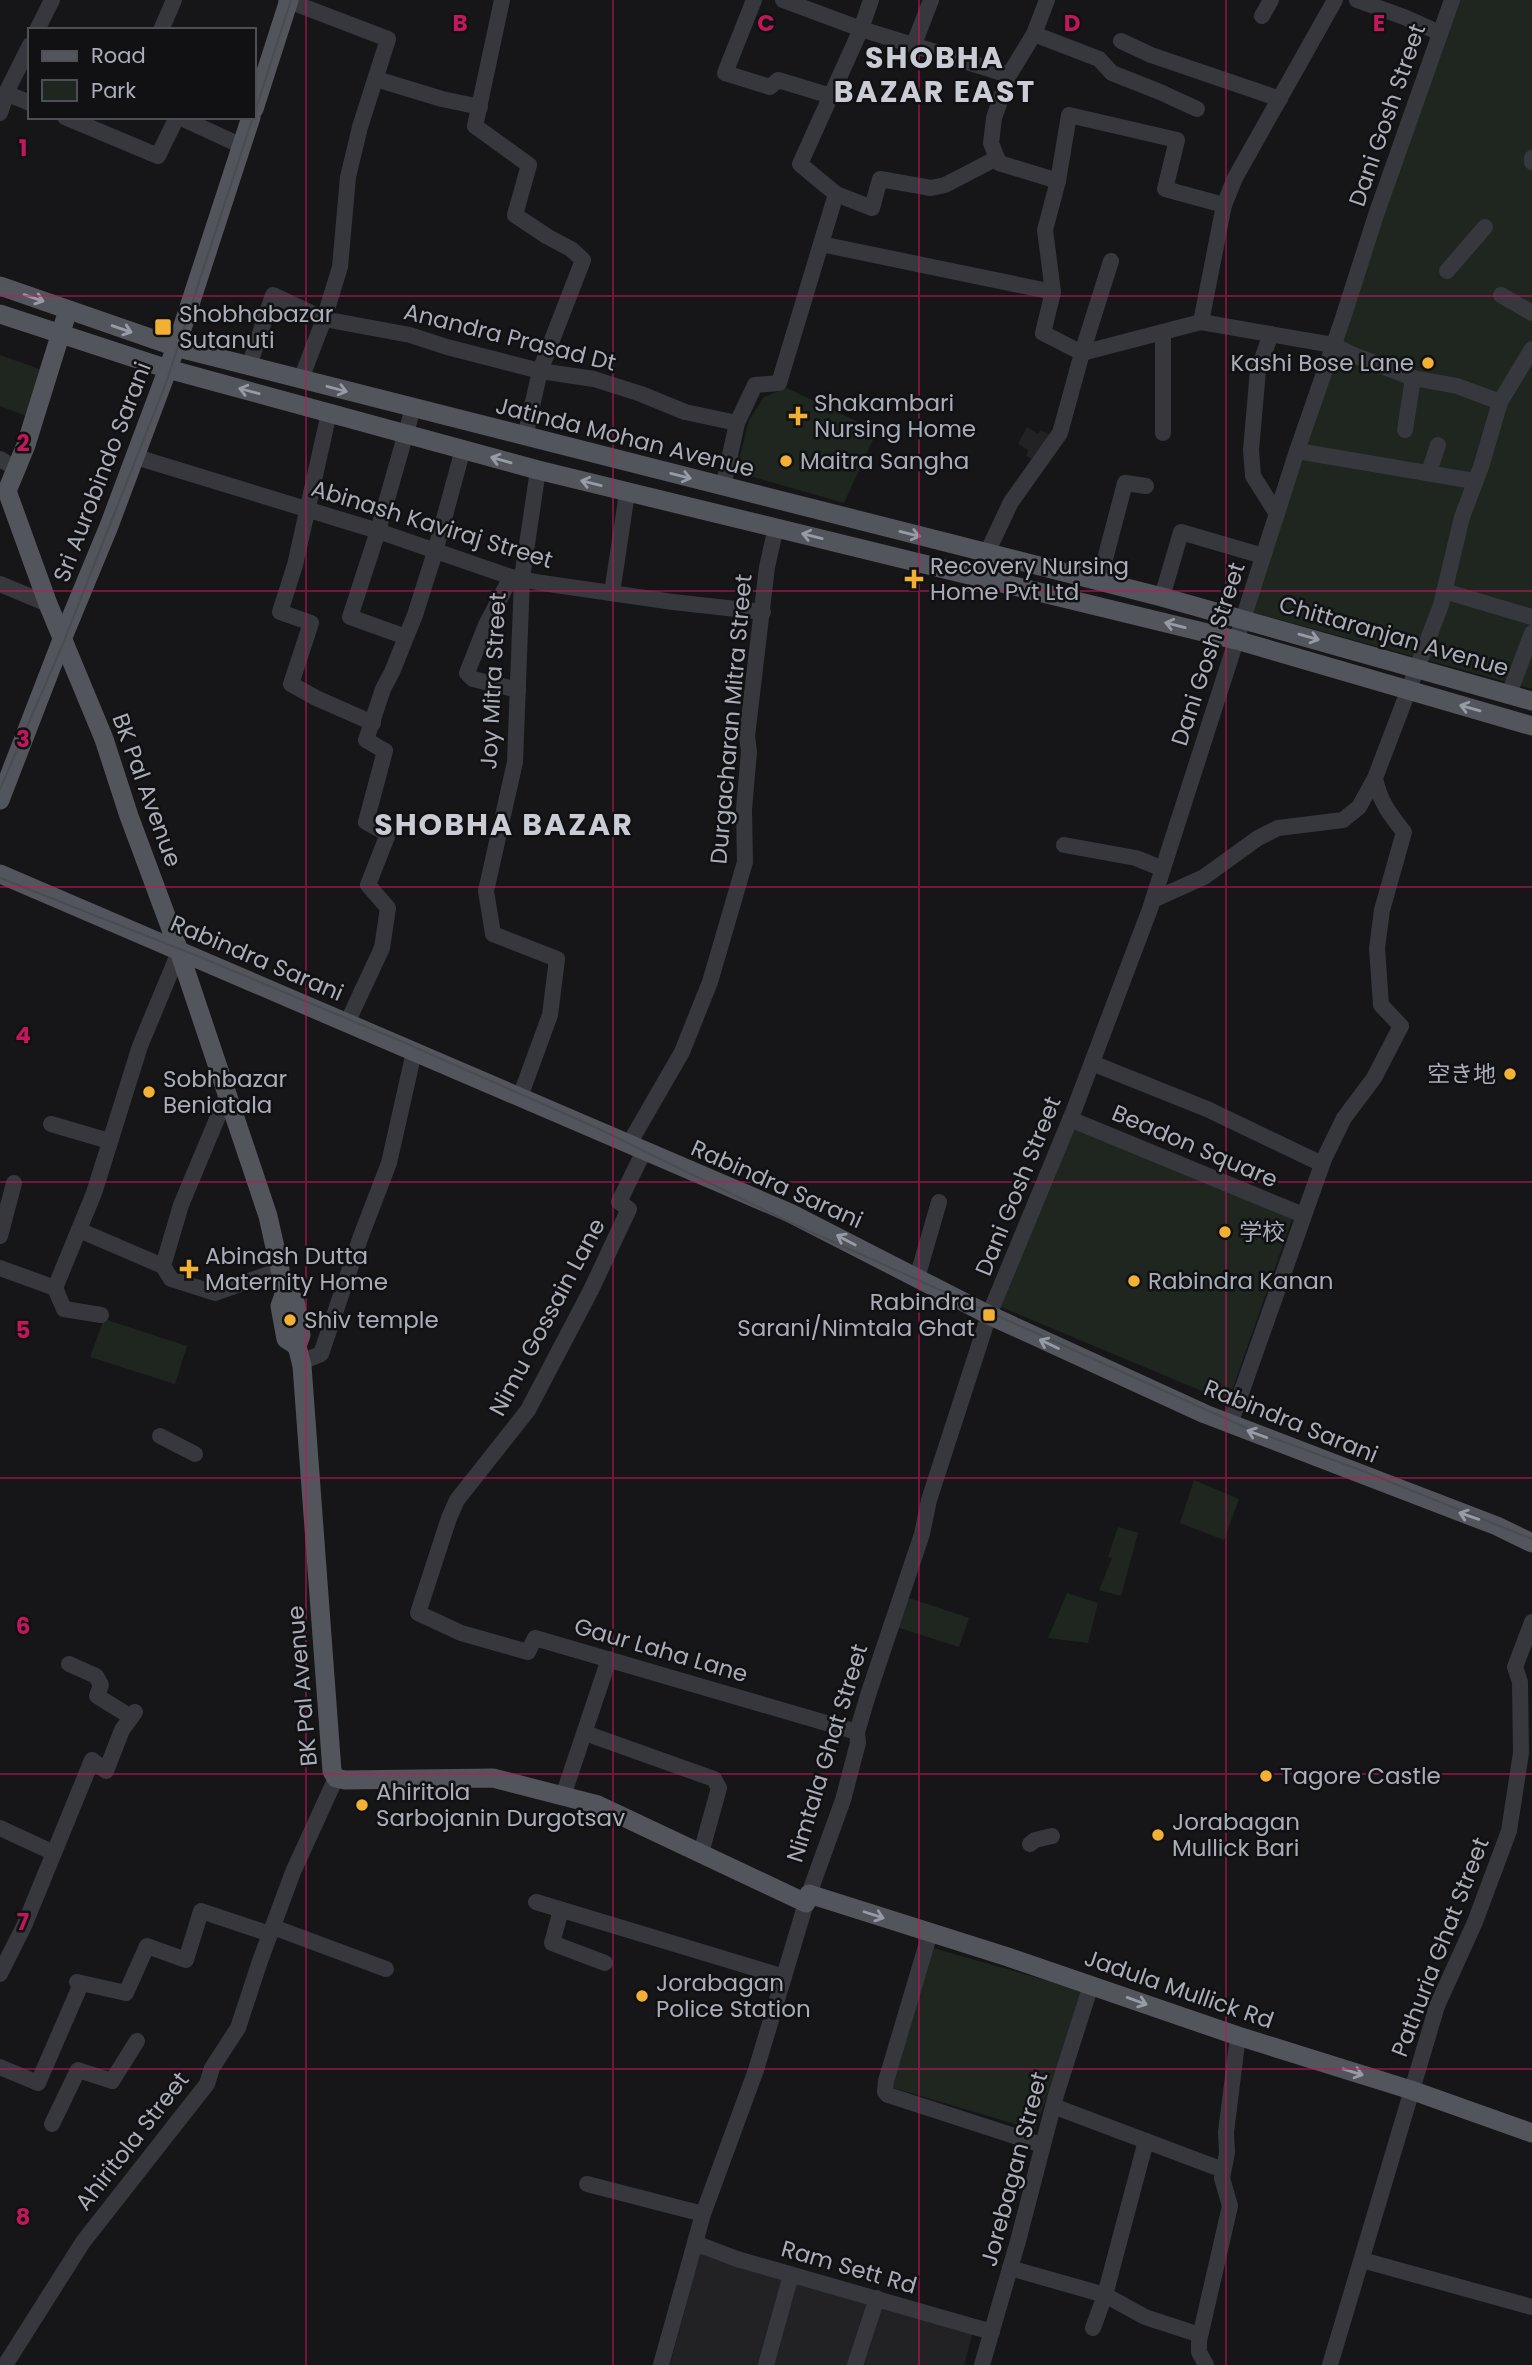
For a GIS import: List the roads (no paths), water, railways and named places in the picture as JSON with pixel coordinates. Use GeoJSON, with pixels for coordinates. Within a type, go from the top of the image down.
{"type":"FeatureCollection","features":[{"type":"Feature","properties":{"kind":"main road"},"geometry":{"type":"LineString","coordinates":[[256,103],[288,0]]}},
{"type":"Feature","properties":{"kind":"main road","name":"Sri Aurobindo Sarani"},"geometry":{"type":"LineString","coordinates":[[0,800],[136,457],[176,347],[250,119]]}},
{"type":"Feature","properties":{"kind":"main road","name":"Jatinda Mohan Avenue"},"geometry":{"type":"LineString","coordinates":[[0,286],[176,347],[1243,618]]}},
{"type":"Feature","properties":{"kind":"main road","name":"BK Pal Avenue"},"geometry":{"type":"LineString","coordinates":[[68,310],[26,445],[8,464],[7,491],[48,604],[104,739],[268,1216],[285,1292],[295,1301],[301,1335],[299,1354],[331,1771],[336,1778],[345,1780],[493,1778],[598,1805],[808,1899]]}},
{"type":"Feature","properties":{"kind":"main road"},"geometry":{"type":"LineString","coordinates":[[0,314],[168,369],[538,470],[1236,640],[1532,726]]}},
{"type":"Feature","properties":{"kind":"main road","name":"Chittaranjan Avenue"},"geometry":{"type":"LineString","coordinates":[[1243,618],[1532,701]]}},
{"type":"Feature","properties":{"kind":"main road","name":"Rabindra Sarani"},"geometry":{"type":"LineString","coordinates":[[0,874],[790,1213],[989,1315],[1135,1384],[1532,1542]]}},
{"type":"Feature","properties":{"kind":"main road","name":"Jadula Mullick Rd"},"geometry":{"type":"LineString","coordinates":[[808,1899],[930,1933],[1091,1985],[1238,2036],[1411,2090],[1532,2133]]}},
{"type":"Feature","properties":{"kind":"street"},"geometry":{"type":"LineString","coordinates":[[38,28],[52,0]]}},
{"type":"Feature","properties":{"kind":"street"},"geometry":{"type":"LineString","coordinates":[[163,28],[174,0]]}},
{"type":"Feature","properties":{"kind":"street"},"geometry":{"type":"LineString","coordinates":[[288,0],[388,39],[360,127],[348,177],[340,267],[301,379]]}},
{"type":"Feature","properties":{"kind":"street"},"geometry":{"type":"LineString","coordinates":[[502,0],[475,126],[529,165],[516,215],[571,249],[583,260],[540,371],[525,437]]}},
{"type":"Feature","properties":{"kind":"street"},"geometry":{"type":"LineString","coordinates":[[754,0],[725,73],[771,87],[778,80],[831,96]]}},
{"type":"Feature","properties":{"kind":"street"},"geometry":{"type":"LineString","coordinates":[[783,0],[861,29],[1009,75]]}},
{"type":"Feature","properties":{"kind":"street"},"geometry":{"type":"LineString","coordinates":[[871,0],[861,29],[800,164],[835,194],[872,208],[880,179],[931,188],[945,185],[996,158]]}},
{"type":"Feature","properties":{"kind":"street"},"geometry":{"type":"LineString","coordinates":[[914,44],[931,0]]}},
{"type":"Feature","properties":{"kind":"street"},"geometry":{"type":"LineString","coordinates":[[1047,0],[1034,34],[1009,75],[994,118],[991,143],[996,158],[1004,166],[1058,181]]}},
{"type":"Feature","properties":{"kind":"street"},"geometry":{"type":"LineString","coordinates":[[1262,16],[1271,0]]}},
{"type":"Feature","properties":{"kind":"street"},"geometry":{"type":"LineString","coordinates":[[1201,322],[1224,205],[1235,178],[1335,0]]}},
{"type":"Feature","properties":{"kind":"street"},"geometry":{"type":"LineString","coordinates":[[1357,0],[1440,33]]}},
{"type":"Feature","properties":{"kind":"street","name":"Dani Gosh Street"},"geometry":{"type":"LineString","coordinates":[[989,1315],[1070,1119],[1153,900],[1372,225],[1452,0]]}},
{"type":"Feature","properties":{"kind":"street"},"geometry":{"type":"LineString","coordinates":[[1034,34],[1100,59],[1112,74],[1197,109]]}},
{"type":"Feature","properties":{"kind":"street"},"geometry":{"type":"LineString","coordinates":[[1121,41],[1151,55],[1280,99]]}},
{"type":"Feature","properties":{"kind":"street"},"geometry":{"type":"LineString","coordinates":[[0,113],[5,94],[28,49]]}},
{"type":"Feature","properties":{"kind":"street"},"geometry":{"type":"LineString","coordinates":[[376,79],[442,99],[480,107]]}},
{"type":"Feature","properties":{"kind":"street"},"geometry":{"type":"LineString","coordinates":[[5,94],[28,102]]}},
{"type":"Feature","properties":{"kind":"street"},"geometry":{"type":"LineString","coordinates":[[1224,205],[1165,189],[1177,140],[1069,115],[1058,181],[1045,230],[1053,292],[1044,334],[1082,352],[1201,322],[1333,345],[1351,355],[1412,378],[1457,386],[1500,402]]}},
{"type":"Feature","properties":{"kind":"street"},"geometry":{"type":"LineString","coordinates":[[70,119],[158,156],[177,119]]}},
{"type":"Feature","properties":{"kind":"street"},"geometry":{"type":"LineString","coordinates":[[182,119],[242,146]]}},
{"type":"Feature","properties":{"kind":"street"},"geometry":{"type":"LineString","coordinates":[[723,487],[737,424],[755,386],[779,383],[835,194]]}},
{"type":"Feature","properties":{"kind":"street"},"geometry":{"type":"LineString","coordinates":[[1447,271],[1485,227]]}},
{"type":"Feature","properties":{"kind":"street"},"geometry":{"type":"LineString","coordinates":[[821,244],[1053,292]]}},
{"type":"Feature","properties":{"kind":"street"},"geometry":{"type":"LineString","coordinates":[[976,576],[1011,502],[1060,433],[1111,261]]}},
{"type":"Feature","properties":{"kind":"street","name":"Anandra Prasad Dt"},"geometry":{"type":"LineString","coordinates":[[249,366],[273,295],[324,319],[410,335],[447,348],[540,371],[594,379],[685,412],[737,424]]}},
{"type":"Feature","properties":{"kind":"street"},"geometry":{"type":"LineString","coordinates":[[1501,295],[1532,313]]}},
{"type":"Feature","properties":{"kind":"street"},"geometry":{"type":"LineString","coordinates":[[1163,332],[1163,433]]}},
{"type":"Feature","properties":{"kind":"street"},"geometry":{"type":"LineString","coordinates":[[1271,334],[1258,370],[1251,450],[1253,476],[1277,514]]}},
{"type":"Feature","properties":{"kind":"street"},"geometry":{"type":"LineString","coordinates":[[1153,900],[1204,877],[1258,838],[1278,828],[1343,820],[1359,807],[1375,778],[1441,605],[1462,517],[1500,402],[1532,349]]}},
{"type":"Feature","properties":{"kind":"street"},"geometry":{"type":"LineString","coordinates":[[1405,430],[1412,378]]}},
{"type":"Feature","properties":{"kind":"street"},"geometry":{"type":"LineString","coordinates":[[406,637],[350,617],[378,531],[412,408]]}},
{"type":"Feature","properties":{"kind":"street"},"geometry":{"type":"LineString","coordinates":[[329,413],[295,565],[280,612],[311,623],[291,684],[373,723]]}},
{"type":"Feature","properties":{"kind":"street"},"geometry":{"type":"LineString","coordinates":[[1429,472],[1438,445]]}},
{"type":"Feature","properties":{"kind":"street"},"geometry":{"type":"LineString","coordinates":[[347,1023],[382,948],[388,908],[368,885],[388,834],[366,822],[385,751],[366,740],[435,552],[463,449]]}},
{"type":"Feature","properties":{"kind":"street"},"geometry":{"type":"LineString","coordinates":[[1297,451],[1474,481]]}},
{"type":"Feature","properties":{"kind":"street","name":"Abinash Kaviraj Street"},"geometry":{"type":"LineString","coordinates":[[136,457],[378,531],[517,577],[612,593],[763,612]]}},
{"type":"Feature","properties":{"kind":"street","name":"Joy Mitra Street"},"geometry":{"type":"LineString","coordinates":[[520,1097],[551,1015],[557,959],[493,934],[486,891],[515,762],[517,577],[538,470]]}},
{"type":"Feature","properties":{"kind":"street"},"geometry":{"type":"LineString","coordinates":[[1099,582],[1125,483],[1146,486]]}},
{"type":"Feature","properties":{"kind":"street"},"geometry":{"type":"LineString","coordinates":[[612,593],[627,493]]}},
{"type":"Feature","properties":{"kind":"street","name":"Durgacharan Mitra Street"},"geometry":{"type":"LineString","coordinates":[[636,1147],[685,1045],[710,982],[745,862],[744,809],[749,752],[747,736],[767,567],[776,527]]}},
{"type":"Feature","properties":{"kind":"street"},"geometry":{"type":"LineString","coordinates":[[1162,597],[1181,532],[1263,556]]}},
{"type":"Feature","properties":{"kind":"street"},"geometry":{"type":"LineString","coordinates":[[517,577],[486,625],[467,673],[473,679],[517,690]]}},
{"type":"Feature","properties":{"kind":"street"},"geometry":{"type":"LineString","coordinates":[[0,583],[48,604]]}},
{"type":"Feature","properties":{"kind":"street"},"geometry":{"type":"LineString","coordinates":[[1444,591],[1532,617]]}},
{"type":"Feature","properties":{"kind":"street"},"geometry":{"type":"LineString","coordinates":[[1508,694],[1532,633]]}},
{"type":"Feature","properties":{"kind":"street"},"geometry":{"type":"LineString","coordinates":[[1230,1424],[1322,1164],[1344,1118],[1374,1078],[1401,1026],[1381,1005],[1377,948],[1382,910],[1404,832],[1383,803],[1375,778]]}},
{"type":"Feature","properties":{"kind":"street"},"geometry":{"type":"LineString","coordinates":[[1064,845],[1136,858],[1163,869]]}},
{"type":"Feature","properties":{"kind":"street"},"geometry":{"type":"LineString","coordinates":[[101,1315],[64,1310],[55,1288],[94,1193],[140,1046],[179,952]]}},
{"type":"Feature","properties":{"kind":"street"},"geometry":{"type":"LineString","coordinates":[[299,1354],[321,1354],[388,1163],[414,1052]]}},
{"type":"Feature","properties":{"kind":"street"},"geometry":{"type":"LineString","coordinates":[[1092,1063],[1207,1109],[1322,1164]]}},
{"type":"Feature","properties":{"kind":"street"},"geometry":{"type":"LineString","coordinates":[[163,1266],[181,1205],[227,1095]]}},
{"type":"Feature","properties":{"kind":"street","name":"Beadon Square"},"geometry":{"type":"LineString","coordinates":[[1070,1119],[1303,1215]]}},
{"type":"Feature","properties":{"kind":"street"},"geometry":{"type":"LineString","coordinates":[[51,1124],[109,1141]]}},
{"type":"Feature","properties":{"kind":"street","name":"Nimu Gossain Lane"},"geometry":{"type":"LineString","coordinates":[[461,1633],[418,1613],[449,1518],[457,1500],[528,1410],[591,1290],[629,1209],[619,1202],[636,1147]]}},
{"type":"Feature","properties":{"kind":"street"},"geometry":{"type":"LineString","coordinates":[[0,1236],[14,1183]]}},
{"type":"Feature","properties":{"kind":"street"},"geometry":{"type":"LineString","coordinates":[[917,1278],[939,1202]]}},
{"type":"Feature","properties":{"kind":"street"},"geometry":{"type":"LineString","coordinates":[[79,1230],[163,1266],[171,1279],[215,1293],[280,1270]]}},
{"type":"Feature","properties":{"kind":"street"},"geometry":{"type":"LineString","coordinates":[[0,1268],[55,1288]]}},
{"type":"Feature","properties":{"kind":"street","name":"Nimtala Ghat Street"},"geometry":{"type":"LineString","coordinates":[[661,2365],[703,2214],[756,2070],[808,1899],[843,1800],[858,1743],[858,1732],[989,1315]]}},
{"type":"Feature","properties":{"kind":"street"},"geometry":{"type":"LineString","coordinates":[[160,1436],[195,1454]]}},
{"type":"Feature","properties":{"kind":"street","name":"Pathuria Ghat Street"},"geometry":{"type":"LineString","coordinates":[[1330,2365],[1437,2006],[1475,1922],[1509,1830],[1521,1753],[1520,1682],[1515,1667],[1532,1622]]}},
{"type":"Feature","properties":{"kind":"street","name":"Gaur Laha Lane"},"geometry":{"type":"LineString","coordinates":[[461,1633],[528,1653],[535,1638],[858,1732]]}},
{"type":"Feature","properties":{"kind":"street"},"geometry":{"type":"LineString","coordinates":[[563,1796],[609,1659]]}},
{"type":"Feature","properties":{"kind":"street"},"geometry":{"type":"LineString","coordinates":[[1,1970],[24,1926],[92,1760],[106,1771],[122,1730],[133,1714],[97,1696],[101,1685],[96,1676],[69,1664]]}},
{"type":"Feature","properties":{"kind":"street"},"geometry":{"type":"LineString","coordinates":[[585,1733],[715,1779],[719,1788],[701,1853]]}},
{"type":"Feature","properties":{"kind":"street","name":"Ahiritola Street"},"geometry":{"type":"LineString","coordinates":[[5,2365],[83,2242],[208,2084],[212,2068],[238,2028],[293,1872],[336,1778]]}},
{"type":"Feature","properties":{"kind":"street"},"geometry":{"type":"LineString","coordinates":[[0,1828],[54,1853]]}},
{"type":"Feature","properties":{"kind":"street"},"geometry":{"type":"LineString","coordinates":[[536,1902],[784,1977]]}},
{"type":"Feature","properties":{"kind":"street"},"geometry":{"type":"LineString","coordinates":[[561,1910],[552,1943],[605,1963]]}},
{"type":"Feature","properties":{"kind":"street"},"geometry":{"type":"LineString","coordinates":[[0,2067],[38,2083],[78,1986],[126,1993],[147,1946],[186,1960],[201,1911],[271,1930],[386,1969]]}},
{"type":"Feature","properties":{"kind":"street"},"geometry":{"type":"LineString","coordinates":[[930,1933],[885,2092],[1042,2145]]}},
{"type":"Feature","properties":{"kind":"street","name":"Jorebagan Street"},"geometry":{"type":"LineString","coordinates":[[982,2365],[1053,2106],[1091,1985]]}},
{"type":"Feature","properties":{"kind":"street"},"geometry":{"type":"LineString","coordinates":[[1198,2361],[1200,2335],[1230,2206],[1222,2178],[1238,2036]]}},
{"type":"Feature","properties":{"kind":"street"},"geometry":{"type":"LineString","coordinates":[[52,2124],[78,2070],[112,2081],[137,2041]]}},
{"type":"Feature","properties":{"kind":"street"},"geometry":{"type":"LineString","coordinates":[[1053,2106],[1223,2170]]}},
{"type":"Feature","properties":{"kind":"street"},"geometry":{"type":"LineString","coordinates":[[1093,2328],[1105,2295],[1146,2141]]}},
{"type":"Feature","properties":{"kind":"street"},"geometry":{"type":"LineString","coordinates":[[587,2184],[703,2214]]}},
{"type":"Feature","properties":{"kind":"street","name":"Ram Sett Rd"},"geometry":{"type":"LineString","coordinates":[[695,2243],[737,2259],[992,2332]]}},
{"type":"Feature","properties":{"kind":"street"},"geometry":{"type":"LineString","coordinates":[[1362,2260],[1532,2307]]}},
{"type":"Feature","properties":{"kind":"street"},"geometry":{"type":"LineString","coordinates":[[1010,2268],[1105,2295],[1145,2317],[1200,2335]]}},
{"type":"Feature","properties":{"kind":"street"},"geometry":{"type":"LineString","coordinates":[[766,2365],[791,2275]]}},
{"type":"Feature","properties":{"kind":"street"},"geometry":{"type":"LineString","coordinates":[[855,2365],[877,2298]]}},
{"type":"Feature","properties":{"kind":"tram line"},"geometry":{"type":"LineString","coordinates":[[256,109],[291,0]]}},
{"type":"Feature","properties":{"kind":"tram line"},"geometry":{"type":"LineString","coordinates":[[0,789],[62,646],[166,383],[252,119]]}},
{"type":"Feature","properties":{"kind":"tram line"},"geometry":{"type":"LineString","coordinates":[[0,878],[200,957],[403,1042],[597,1128],[789,1222],[1249,1429],[1363,1471],[1532,1539]]}},
{"type":"Feature","properties":{"kind":"place","name":"Shobhabazar Sutanuti"},"geometry":{"type":"Point","coordinates":[163,327]}},
{"type":"Feature","properties":{"kind":"place","name":"Kashi Bose Lane"},"geometry":{"type":"Point","coordinates":[1428,363]}},
{"type":"Feature","properties":{"kind":"place","name":"Shakambari Nursing Home"},"geometry":{"type":"Point","coordinates":[798,416]}},
{"type":"Feature","properties":{"kind":"place","name":"Maitra Sangha"},"geometry":{"type":"Point","coordinates":[786,461]}},
{"type":"Feature","properties":{"kind":"place","name":"Recovery Nursing Home Pvt Ltd"},"geometry":{"type":"Point","coordinates":[914,579]}},
{"type":"Feature","properties":{"kind":"place","name":"空き地"},"geometry":{"type":"Point","coordinates":[1510,1074]}},
{"type":"Feature","properties":{"kind":"place","name":"Sobhbazar Beniatala"},"geometry":{"type":"Point","coordinates":[149,1092]}},
{"type":"Feature","properties":{"kind":"place","name":"学校"},"geometry":{"type":"Point","coordinates":[1225,1232]}},
{"type":"Feature","properties":{"kind":"place","name":"Abinash Dutta Maternity Home"},"geometry":{"type":"Point","coordinates":[189,1269]}},
{"type":"Feature","properties":{"kind":"place","name":"Rabindra Kanan"},"geometry":{"type":"Point","coordinates":[1134,1281]}},
{"type":"Feature","properties":{"kind":"place","name":"Rabindra Sarani/Nimtala Ghat"},"geometry":{"type":"Point","coordinates":[989,1315]}},
{"type":"Feature","properties":{"kind":"place","name":"Shiv temple"},"geometry":{"type":"Point","coordinates":[290,1320]}},
{"type":"Feature","properties":{"kind":"place","name":"Tagore Castle"},"geometry":{"type":"Point","coordinates":[1266,1776]}},
{"type":"Feature","properties":{"kind":"place","name":"Ahiritola Sarbojanin Durgotsav"},"geometry":{"type":"Point","coordinates":[362,1805]}},
{"type":"Feature","properties":{"kind":"place","name":"Jorabagan Mullick Bari"},"geometry":{"type":"Point","coordinates":[1158,1835]}},
{"type":"Feature","properties":{"kind":"place","name":"Jorabagan Police Station"},"geometry":{"type":"Point","coordinates":[642,1996]}},
{"type":"Feature","properties":{"kind":"district","name":"SHOBHA BAZAR EAST"},"geometry":{"type":"Point","coordinates":[935,74]}},
{"type":"Feature","properties":{"kind":"district","name":"SHOBHA BAZAR"},"geometry":{"type":"Point","coordinates":[504,824]}}]}
